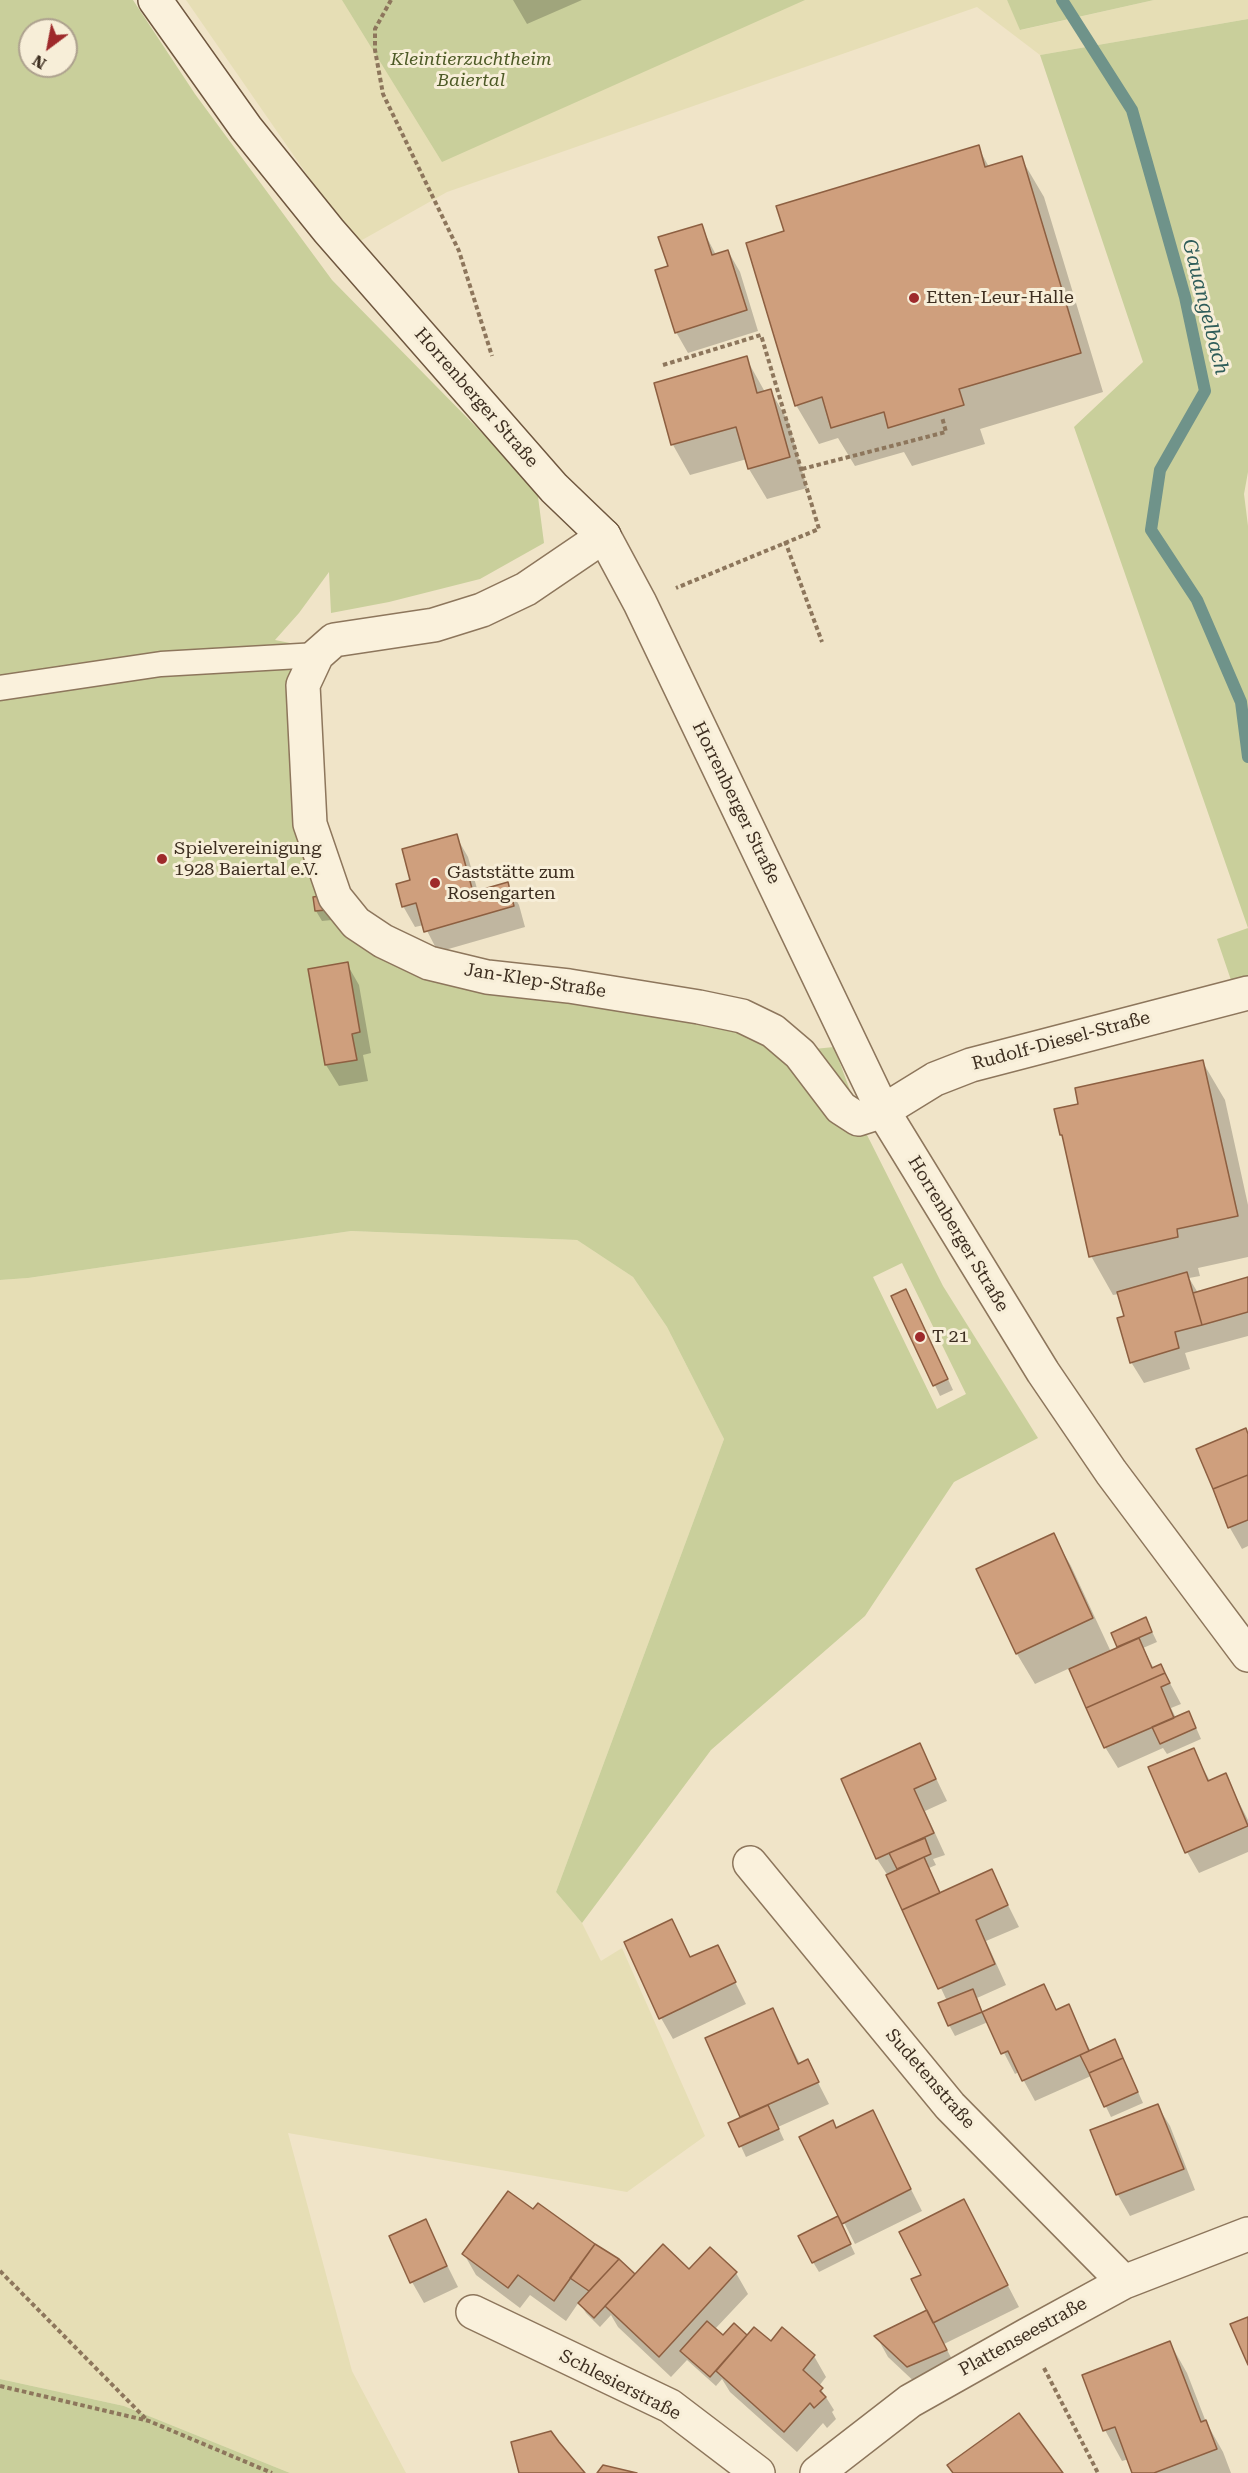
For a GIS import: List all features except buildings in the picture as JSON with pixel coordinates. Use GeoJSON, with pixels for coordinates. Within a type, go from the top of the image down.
{"type":"FeatureCollection","features":[{"type":"Feature","properties":{"kind":"street","name":"Horrenberger Straße"},"geometry":{"type":"LineString","coordinates":[[155,0],[246,128],[329,231],[554,488],[604,536],[640,603],[883,1111],[1043,1372],[1111,1472],[1248,1655]]}},
{"type":"Feature","properties":{"kind":"street"},"geometry":{"type":"LineString","coordinates":[[316,655],[334,640],[434,625],[482,610],[526,589],[604,536]]}},
{"type":"Feature","properties":{"kind":"street","name":"Jan-Klep-Straße"},"geometry":{"type":"LineString","coordinates":[[316,655],[303,685],[310,824],[335,897],[356,923],[383,941],[429,963],[487,977],[569,986],[742,1016],[773,1031],[800,1054],[841,1108],[858,1119],[883,1111]]}},
{"type":"Feature","properties":{"kind":"street","name":"Rudolf-Diesel-Straße"},"geometry":{"type":"LineString","coordinates":[[883,1111],[935,1079],[971,1065],[1240,995]]}},
{"type":"Feature","properties":{"kind":"street","name":"Sudetenstraße"},"geometry":{"type":"LineString","coordinates":[[750,1863],[950,2106],[1124,2282]]}},
{"type":"Feature","properties":{"kind":"street","name":"Plattenseestraße"},"geometry":{"type":"LineString","coordinates":[[817,2473],[910,2400],[1027,2335],[1124,2282],[1248,2234]]}},
{"type":"Feature","properties":{"kind":"street","name":"Schlesierstraße"},"geometry":{"type":"LineString","coordinates":[[472,2312],[670,2406],[758,2473]]}},
{"type":"Feature","properties":{"kind":"lane"},"geometry":{"type":"LineString","coordinates":[[0,688],[161,664],[316,655]]}},
{"type":"Feature","properties":{"kind":"path"},"geometry":{"type":"LineString","coordinates":[[391,0],[375,29],[375,50],[383,94],[459,251],[480,313],[495,363],[493,378],[478,399]]}},
{"type":"Feature","properties":{"kind":"path"},"geometry":{"type":"LineString","coordinates":[[640,603],[785,541],[819,529],[761,335],[663,365]]}},
{"type":"Feature","properties":{"kind":"path"},"geometry":{"type":"LineString","coordinates":[[802,470],[946,432],[942,417]]}},
{"type":"Feature","properties":{"kind":"path"},"geometry":{"type":"LineString","coordinates":[[785,541],[822,642]]}},
{"type":"Feature","properties":{"kind":"path"},"geometry":{"type":"LineString","coordinates":[[0,2271],[149,2421]]}},
{"type":"Feature","properties":{"kind":"path"},"geometry":{"type":"LineString","coordinates":[[1027,2335],[1098,2473]]}},
{"type":"Feature","properties":{"kind":"path"},"geometry":{"type":"LineString","coordinates":[[0,2386],[149,2421],[272,2473]]}},
{"type":"Feature","properties":{"kind":"green space"},"geometry":{"type":"Polygon","coordinates":[[[0,0],[133,0],[195,94],[332,280],[537,489],[544,543],[480,579],[389,602],[331,613],[329,572],[299,613],[275,640],[300,645],[335,897],[400,943],[669,997],[804,1050],[834,1047],[865,1131],[943,1286],[1038,1438],[954,1482],[865,1616],[711,1750],[582,1923],[556,1892],[724,1439],[667,1327],[633,1277],[577,1240],[351,1231],[28,1278],[0,1280],[0,0]],[[902,1263],[873,1277],[937,1409],[966,1394],[902,1263]]]}},
{"type":"Feature","properties":{"kind":"green space"},"geometry":{"type":"Polygon","coordinates":[[[186,0],[1007,0],[1021,30],[1154,0],[1248,0],[1248,19],[1040,55],[977,7],[447,192],[355,244],[186,0]]]}},
{"type":"Feature","properties":{"kind":"green space","name":"Kleintierzuchtheim Baiertal"},"geometry":{"type":"Polygon","coordinates":[[[342,0],[805,0],[442,162],[342,0]]]}},
{"type":"Feature","properties":{"kind":"green space"},"geometry":{"type":"Polygon","coordinates":[[[1007,0],[1154,0],[1020,30],[1007,0]]]}},
{"type":"Feature","properties":{"kind":"green space"},"geometry":{"type":"Polygon","coordinates":[[[1248,19],[1248,472],[1244,494],[1248,526],[1248,928],[1074,427],[1143,362],[1040,55],[1248,19]]]}},
{"type":"Feature","properties":{"kind":"green space"},"geometry":{"type":"Polygon","coordinates":[[[1248,928],[1248,983],[1233,986],[1217,939],[1248,928]]]}},
{"type":"Feature","properties":{"kind":"green space"},"geometry":{"type":"Polygon","coordinates":[[[351,1231],[577,1240],[633,1277],[667,1327],[724,1439],[556,1892],[582,1923],[601,1961],[622,1948],[705,2136],[627,2192],[288,2133],[352,2371],[406,2473],[290,2473],[124,2406],[0,2379],[0,1280],[28,1278],[351,1231]]]}},
{"type":"Feature","properties":{"kind":"green space"},"geometry":{"type":"Polygon","coordinates":[[[0,2379],[124,2406],[290,2473],[0,2473],[0,2379]]]}},
{"type":"Feature","properties":{"kind":"waterway","name":"Gauangelbach"},"geometry":{"type":"LineString","coordinates":[[1062,0],[1132,110],[1185,297],[1205,391],[1160,470],[1151,530],[1197,600],[1241,702],[1248,757]]}},
{"type":"Feature","properties":{"kind":"place","name":"Etten-Leur-Halle"},"geometry":{"type":"Point","coordinates":[914,298]}},
{"type":"Feature","properties":{"kind":"place","name":"Spielvereinigung 1928 Baiertal e.V."},"geometry":{"type":"Point","coordinates":[162,859]}},
{"type":"Feature","properties":{"kind":"place","name":"Gaststätte zum Rosengarten"},"geometry":{"type":"Point","coordinates":[435,883]}},
{"type":"Feature","properties":{"kind":"place","name":"T 21"},"geometry":{"type":"Point","coordinates":[920,1337]}}]}
